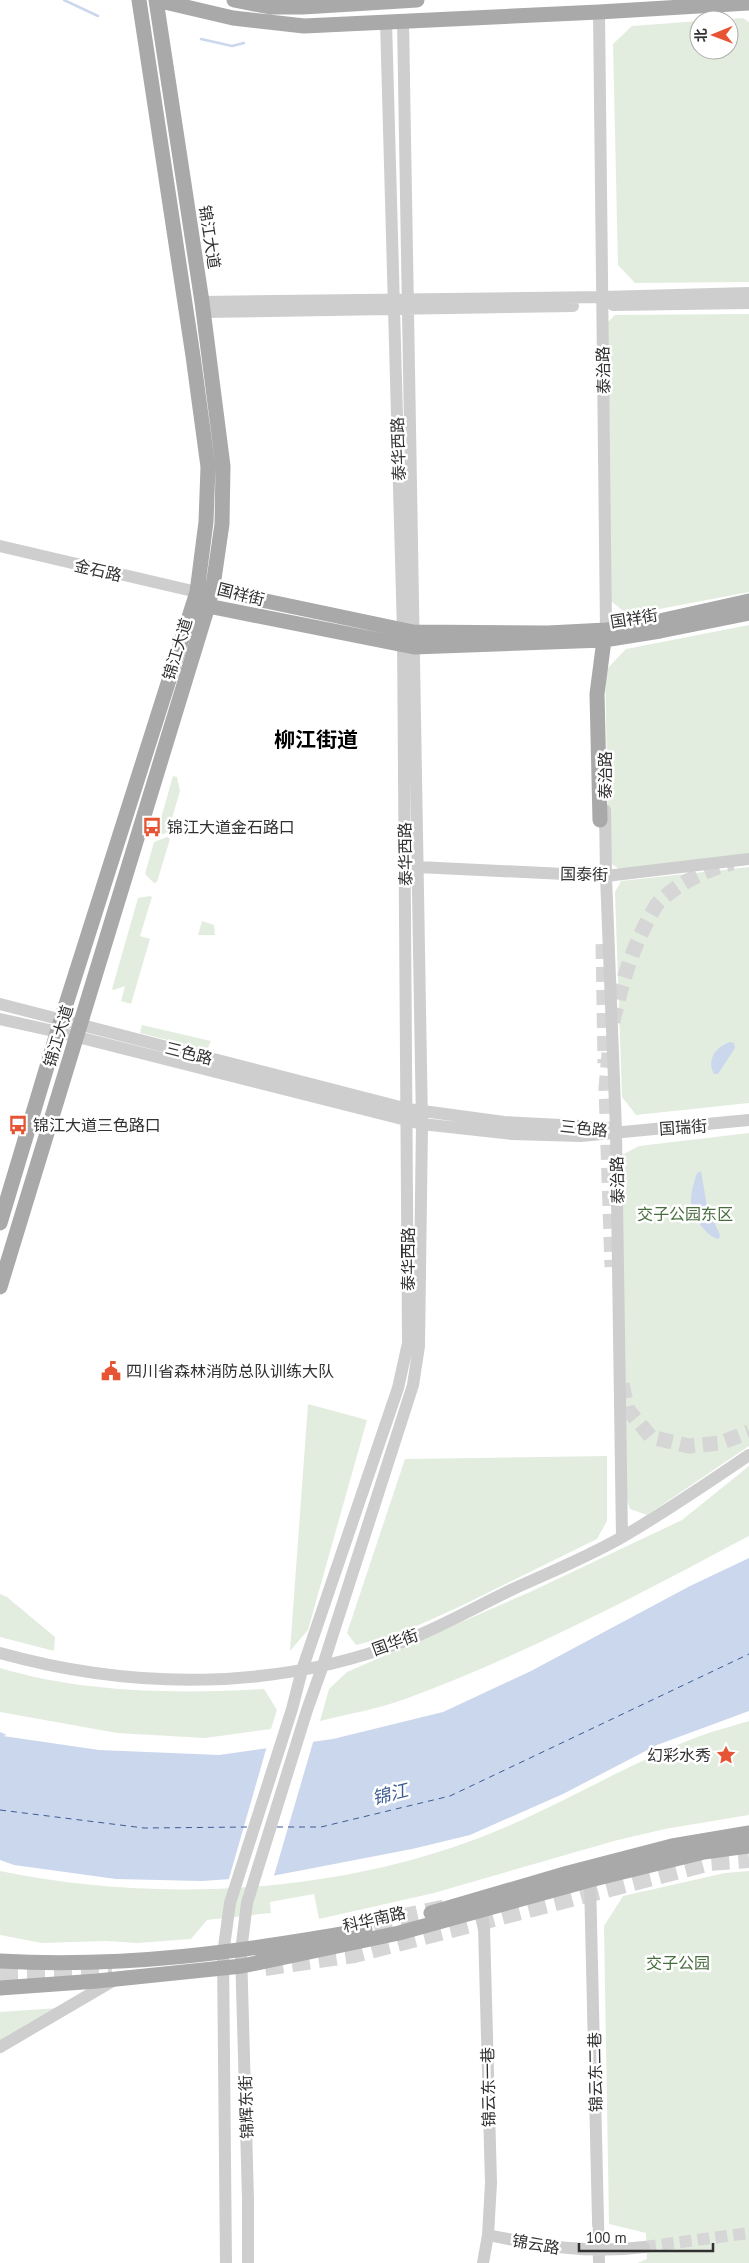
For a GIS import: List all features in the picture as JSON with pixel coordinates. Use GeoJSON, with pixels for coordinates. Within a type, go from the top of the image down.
{"type":"FeatureCollection","features":[{"type":"Feature","properties":{"kind":"main road","name":"锦江大道"},"geometry":{"type":"LineString","coordinates":[[0,1224],[59,1026],[197,592],[206,522],[208,467],[139,0]]}},
{"type":"Feature","properties":{"kind":"main road","name":"锦江大道"},"geometry":{"type":"LineString","coordinates":[[0,1287],[208,606],[213,586],[222,524],[223,466],[202,307],[156,0]]}},
{"type":"Feature","properties":{"kind":"main road"},"geometry":{"type":"LineString","coordinates":[[156,0],[233,18],[304,26],[749,3]]}},
{"type":"Feature","properties":{"kind":"main road"},"geometry":{"type":"LineString","coordinates":[[234,0],[270,7],[303,7],[417,0]]}},
{"type":"Feature","properties":{"kind":"main road"},"geometry":{"type":"LineString","coordinates":[[303,7],[304,26]]}},
{"type":"Feature","properties":{"kind":"main road","name":"国祥街"},"geometry":{"type":"LineString","coordinates":[[408,638],[213,586],[197,592],[208,606],[408,638],[548,633],[605,635],[660,631],[749,613]]}},
{"type":"Feature","properties":{"kind":"main road","name":"国祥街"},"geometry":{"type":"LineString","coordinates":[[605,635],[628,628],[749,601]]}},
{"type":"Feature","properties":{"kind":"main road"},"geometry":{"type":"LineString","coordinates":[[600,820],[597,694],[605,635]]}},
{"type":"Feature","properties":{"kind":"main road","name":"科华南路"},"geometry":{"type":"LineString","coordinates":[[242,1959],[389,1925],[568,1873],[672,1846],[749,1832]]}},
{"type":"Feature","properties":{"kind":"main road","name":"科华南路"},"geometry":{"type":"LineString","coordinates":[[0,1988],[116,1980],[399,1932],[590,1880],[704,1852],[749,1846]]}},
{"type":"Feature","properties":{"kind":"main road","name":"科华南路"},"geometry":{"type":"LineString","coordinates":[[0,1961],[58,1964],[147,1960],[223,1961]]}},
{"type":"Feature","properties":{"kind":"street","name":"泰治路"},"geometry":{"type":"LineString","coordinates":[[599,12],[603,301],[606,876],[616,1131],[622,1537]]}},
{"type":"Feature","properties":{"kind":"street","name":"泰华西路"},"geometry":{"type":"LineString","coordinates":[[230,1903],[292,1709],[302,1670],[398,1388],[408,1343],[407,304],[403,20]]}},
{"type":"Feature","properties":{"kind":"street","name":"泰华西路"},"geometry":{"type":"LineString","coordinates":[[247,1903],[307,1710],[323,1666],[413,1385],[419,1346],[422,1118],[418,867],[393,304],[386,21]]}},
{"type":"Feature","properties":{"kind":"street"},"geometry":{"type":"LineString","coordinates":[[603,301],[749,292]]}},
{"type":"Feature","properties":{"kind":"street"},"geometry":{"type":"LineString","coordinates":[[202,307],[603,301],[749,303]]}},
{"type":"Feature","properties":{"kind":"street","name":"金石路"},"geometry":{"type":"LineString","coordinates":[[0,546],[197,592]]}},
{"type":"Feature","properties":{"kind":"street","name":"国泰街"},"geometry":{"type":"LineString","coordinates":[[418,867],[606,876],[749,859]]}},
{"type":"Feature","properties":{"kind":"street","name":"三色路"},"geometry":{"type":"LineString","coordinates":[[0,1004],[77,1031],[422,1118],[580,1126],[616,1131]]}},
{"type":"Feature","properties":{"kind":"street","name":"三色路"},"geometry":{"type":"LineString","coordinates":[[0,1019],[59,1026]]}},
{"type":"Feature","properties":{"kind":"street","name":"国瑞街"},"geometry":{"type":"LineString","coordinates":[[616,1131],[732,1124],[749,1120]]}},
{"type":"Feature","properties":{"kind":"street","name":"国华街"},"geometry":{"type":"LineString","coordinates":[[0,1653],[42,1665],[86,1673],[143,1678],[212,1680],[259,1677],[323,1666],[405,1641],[622,1537],[749,1455]]}},
{"type":"Feature","properties":{"kind":"street","name":"锦云东二巷"},"geometry":{"type":"LineString","coordinates":[[590,1880],[599,2257]]}},
{"type":"Feature","properties":{"kind":"street","name":"锦辉东街"},"geometry":{"type":"LineString","coordinates":[[226,2263],[223,1961],[230,1903]]}},
{"type":"Feature","properties":{"kind":"street","name":"锦辉东街"},"geometry":{"type":"LineString","coordinates":[[247,1903],[242,1959],[248,2263]]}},
{"type":"Feature","properties":{"kind":"street","name":"锦云东一巷"},"geometry":{"type":"LineString","coordinates":[[481,1910],[484,1928],[490,2183],[488,2235],[483,2263]]}},
{"type":"Feature","properties":{"kind":"street"},"geometry":{"type":"LineString","coordinates":[[0,2047],[116,1980]]}},
{"type":"Feature","properties":{"kind":"street","name":"锦云路"},"geometry":{"type":"LineString","coordinates":[[488,2235],[599,2257],[644,2247]]}},
{"type":"Feature","properties":{"kind":"green space"},"geometry":{"type":"Polygon","coordinates":[[[739,18],[743,18],[749,22],[749,282],[635,283],[618,265],[613,44],[632,26],[689,22],[689,60],[739,60],[739,18]]]}},
{"type":"Feature","properties":{"kind":"green space"},"geometry":{"type":"Polygon","coordinates":[[[749,314],[749,592],[628,615],[611,601],[607,323],[615,315],[749,314]]]}},
{"type":"Feature","properties":{"kind":"green space"},"geometry":{"type":"Polygon","coordinates":[[[749,625],[749,856],[619,869],[609,862],[605,671],[626,649],[749,625]]]}},
{"type":"Feature","properties":{"kind":"green space"},"geometry":{"type":"Polygon","coordinates":[[[173,776],[177,777],[180,791],[168,832],[156,836],[173,776]]]}},
{"type":"Feature","properties":{"kind":"green space"},"geometry":{"type":"Polygon","coordinates":[[[167,837],[170,839],[157,882],[154,883],[145,874],[154,842],[167,837]]]}},
{"type":"Feature","properties":{"kind":"green space"},"geometry":{"type":"Polygon","coordinates":[[[749,867],[749,1103],[636,1115],[622,1097],[615,892],[621,881],[749,867]]]}},
{"type":"Feature","properties":{"kind":"green space"},"geometry":{"type":"Polygon","coordinates":[[[152,897],[140,936],[150,939],[131,1004],[121,1001],[125,986],[112,989],[138,898],[152,897]]]}},
{"type":"Feature","properties":{"kind":"green space"},"geometry":{"type":"Polygon","coordinates":[[[202,921],[214,925],[215,935],[198,935],[202,921]]]}},
{"type":"Feature","properties":{"kind":"green space"},"geometry":{"type":"Polygon","coordinates":[[[142,1025],[211,1041],[207,1050],[140,1033],[142,1025]]]}},
{"type":"Feature","properties":{"kind":"green space","name":"交子公园东区"},"geometry":{"type":"Polygon","coordinates":[[[749,1133],[749,1446],[647,1515],[630,1509],[627,1500],[620,1156],[639,1146],[749,1133]]]}},
{"type":"Feature","properties":{"kind":"green space"},"geometry":{"type":"Polygon","coordinates":[[[308,1404],[367,1420],[308,1630],[290,1651],[308,1404]]]}},
{"type":"Feature","properties":{"kind":"green space"},"geometry":{"type":"Polygon","coordinates":[[[607,1456],[607,1521],[597,1539],[461,1606],[399,1634],[356,1645],[347,1633],[405,1459],[607,1456]]]}},
{"type":"Feature","properties":{"kind":"green space"},"geometry":{"type":"Polygon","coordinates":[[[749,1466],[749,1536],[579,1624],[449,1682],[395,1703],[320,1721],[329,1689],[347,1672],[530,1592],[682,1520],[749,1466]]]}},
{"type":"Feature","properties":{"kind":"green space"},"geometry":{"type":"Polygon","coordinates":[[[0,1594],[7,1597],[55,1637],[54,1651],[0,1637],[0,1594]]]}},
{"type":"Feature","properties":{"kind":"green space"},"geometry":{"type":"Polygon","coordinates":[[[0,1668],[64,1683],[131,1690],[231,1691],[264,1689],[277,1710],[271,1729],[205,1738],[117,1733],[0,1712],[0,1668]]]}},
{"type":"Feature","properties":{"kind":"green space"},"geometry":{"type":"Polygon","coordinates":[[[749,1721],[749,1815],[665,1829],[614,1841],[434,1893],[319,1919],[314,1894],[270,1902],[271,1913],[207,1920],[191,1939],[138,1943],[106,1941],[42,1943],[0,1935],[0,1871],[59,1881],[119,1887],[181,1889],[242,1888],[364,1871],[422,1857],[479,1838],[535,1814],[644,1760],[706,1734],[749,1721]]]}},
{"type":"Feature","properties":{"kind":"green space","name":"交子公园"},"geometry":{"type":"Polygon","coordinates":[[[749,1871],[749,2263],[637,2263],[647,2259],[646,2233],[609,2224],[604,1926],[623,1896],[725,1873],[749,1871]]]}},
{"type":"Feature","properties":{"kind":"green space"},"geometry":{"type":"Polygon","coordinates":[[[58,2008],[0,2042],[0,2012],[58,2008]]]}},
{"type":"Feature","properties":{"kind":"water"},"geometry":{"type":"Polygon","coordinates":[[[730,1042],[734,1043],[735,1048],[718,1074],[714,1074],[711,1063],[714,1054],[720,1047],[730,1042]]]}},
{"type":"Feature","properties":{"kind":"water"},"geometry":{"type":"Polygon","coordinates":[[[701,1171],[707,1206],[720,1235],[719,1239],[705,1230],[698,1222],[692,1209],[691,1195],[697,1173],[701,1171]]]}},
{"type":"Feature","properties":{"kind":"water","name":"锦江"},"geometry":{"type":"Polygon","coordinates":[[[749,1558],[749,1711],[657,1745],[563,1794],[470,1835],[412,1849],[272,1876],[202,1881],[116,1879],[14,1865],[0,1860],[0,1732],[7,1735],[3,1736],[99,1750],[219,1755],[333,1739],[443,1712],[531,1671],[690,1586],[749,1558]]]}},
{"type":"Feature","properties":{"kind":"pier"},"geometry":{"type":"Polygon","coordinates":[[[314,1739],[273,1879],[228,1882],[267,1746],[314,1739]]]}},
{"type":"Feature","properties":{"kind":"waterway"},"geometry":{"type":"LineString","coordinates":[[64,0],[98,16]]}},
{"type":"Feature","properties":{"kind":"waterway"},"geometry":{"type":"LineString","coordinates":[[201,39],[232,46],[244,43]]}},
{"type":"Feature","properties":{"kind":"ferry route"},"geometry":{"type":"LineString","coordinates":[[277,1827],[321,1827],[450,1796],[749,1654]]}},
{"type":"Feature","properties":{"kind":"ferry route"},"geometry":{"type":"LineString","coordinates":[[0,1810],[144,1828],[248,1827]]}},
{"type":"Feature","properties":{"kind":"tunnel"},"geometry":{"type":"LineString","coordinates":[[613,1022],[632,956],[643,930],[658,904],[675,889],[693,878],[733,863]]}},
{"type":"Feature","properties":{"kind":"tunnel"},"geometry":{"type":"LineString","coordinates":[[603,944],[605,1063]]}},
{"type":"Feature","properties":{"kind":"tunnel"},"geometry":{"type":"LineString","coordinates":[[609,1053],[606,1088],[612,1267]]}},
{"type":"Feature","properties":{"kind":"tunnel"},"geometry":{"type":"LineString","coordinates":[[622,1384],[628,1410],[651,1437],[689,1446],[720,1443],[749,1432]]}},
{"type":"Feature","properties":{"kind":"tunnel"},"geometry":{"type":"LineString","coordinates":[[265,1967],[354,1954],[710,1862],[749,1859]]}},
{"type":"Feature","properties":{"kind":"tunnel"},"geometry":{"type":"LineString","coordinates":[[347,1929],[447,1908]]}},
{"type":"Feature","properties":{"kind":"tunnel"},"geometry":{"type":"LineString","coordinates":[[0,1976],[112,1974]]}},
{"type":"Feature","properties":{"kind":"tunnel"},"geometry":{"type":"LineString","coordinates":[[644,2247],[749,2233]]}},
{"type":"Feature","properties":{"kind":"place","name":"锦江大道金石路口"},"geometry":{"type":"Point","coordinates":[152,827]}},
{"type":"Feature","properties":{"kind":"place","name":"锦江大道三色路口"},"geometry":{"type":"Point","coordinates":[18,1125]}},
{"type":"Feature","properties":{"kind":"place","name":"四川省森林消防总队训练大队"},"geometry":{"type":"Point","coordinates":[111,1371]}},
{"type":"Feature","properties":{"kind":"place","name":"幻彩水秀"},"geometry":{"type":"Point","coordinates":[726,1755]}},
{"type":"Feature","properties":{"kind":"district","name":"柳江街道"},"geometry":{"type":"Point","coordinates":[316,739]}}]}
